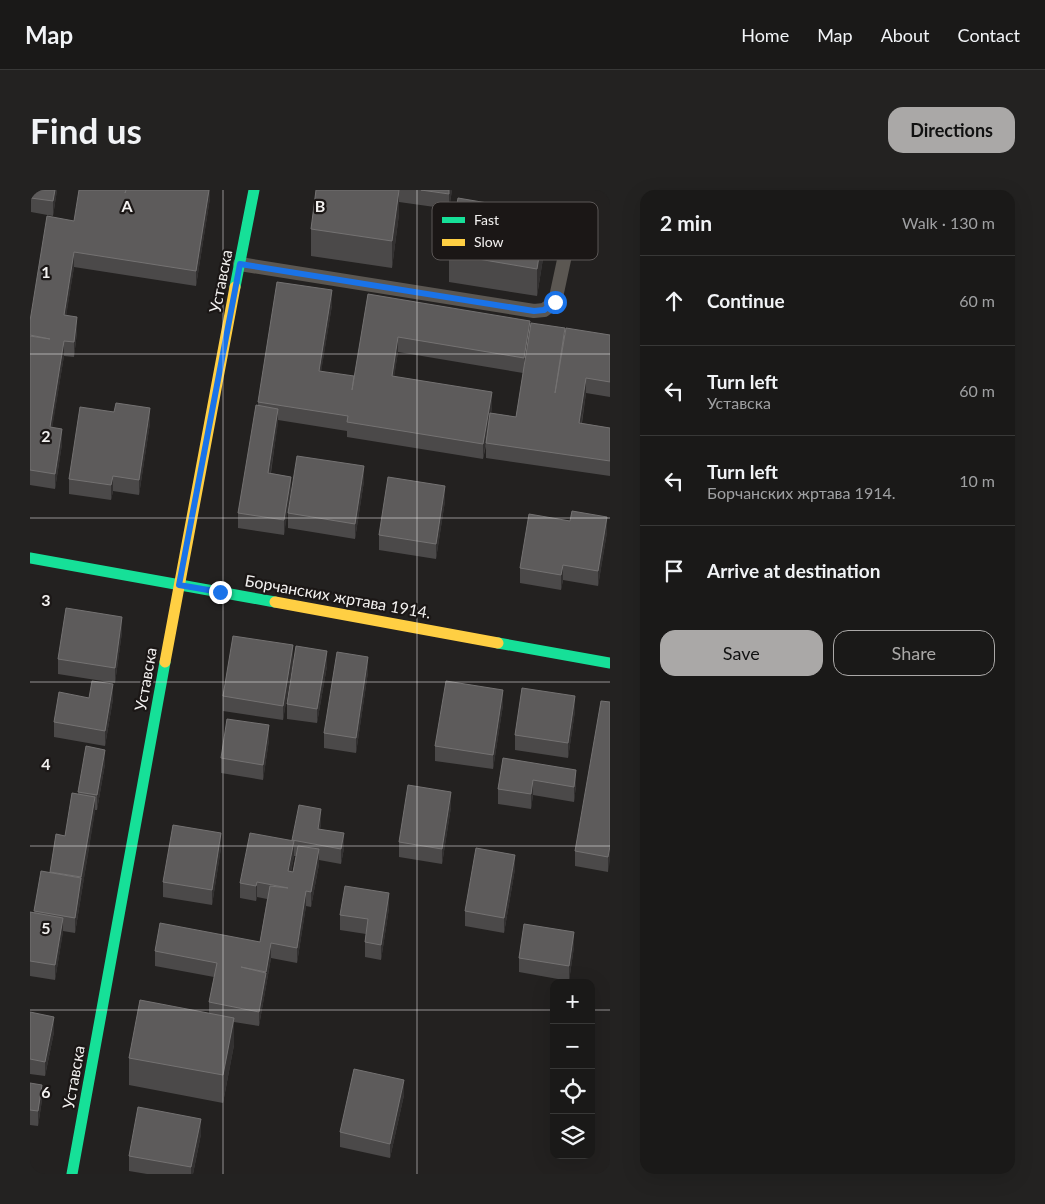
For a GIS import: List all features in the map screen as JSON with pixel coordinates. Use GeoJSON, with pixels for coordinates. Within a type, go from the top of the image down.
{"type":"FeatureCollection","features":[{"type":"Feature","properties":{"kind":"street","name":"Уставска"},"geometry":{"type":"LineString","coordinates":[[72,1174],[179,585],[254,190]]}},
{"type":"Feature","properties":{"kind":"street","name":"Борчанских жртава 1914."},"geometry":{"type":"LineString","coordinates":[[30,558],[610,663]]}},
{"type":"Feature","properties":{"kind":"lane"},"geometry":{"type":"LineString","coordinates":[[240,264],[534,311],[544,310],[551,306],[558,296],[564,260]]}},
{"type":"Feature","properties":{"kind":"building"},"geometry":{"type":"Polygon","coordinates":[[[32,190],[55,190],[53,201],[31,198],[32,190]]]}},
{"type":"Feature","properties":{"kind":"building"},"geometry":{"type":"Polygon","coordinates":[[[79,190],[209,190],[196,271],[74,252],[64,315],[77,317],[74,342],[64,341],[50,427],[62,429],[55,474],[30,470],[30,336],[50,339],[30,335],[30,321],[47,216],[74,221],[79,190]]]}},
{"type":"Feature","properties":{"kind":"building"},"geometry":{"type":"Polygon","coordinates":[[[316,190],[399,190],[392,241],[311,229],[316,190]]]}},
{"type":"Feature","properties":{"kind":"building"},"geometry":{"type":"Polygon","coordinates":[[[421,190],[449,190],[449,194],[421,190]]]}},
{"type":"Feature","properties":{"kind":"building"},"geometry":{"type":"Polygon","coordinates":[[[458,198],[481,202],[457,202],[458,198]]]}},
{"type":"Feature","properties":{"kind":"building"},"geometry":{"type":"Polygon","coordinates":[[[484,260],[538,260],[537,269],[484,260]]]}},
{"type":"Feature","properties":{"kind":"building"},"geometry":{"type":"Polygon","coordinates":[[[277,282],[332,290],[319,371],[354,376],[352,390],[368,294],[530,321],[524,358],[398,337],[392,376],[492,392],[483,444],[347,422],[348,416],[258,402],[277,282]]]}},
{"type":"Feature","properties":{"kind":"building"},"geometry":{"type":"Polygon","coordinates":[[[531,323],[565,328],[555,393],[566,328],[610,335],[610,382],[586,378],[579,423],[610,428],[610,461],[486,443],[490,413],[516,417],[531,323]]]}},
{"type":"Feature","properties":{"kind":"building"},"geometry":{"type":"Polygon","coordinates":[[[116,403],[150,408],[139,480],[113,476],[111,485],[69,479],[80,407],[114,412],[116,403]]]}},
{"type":"Feature","properties":{"kind":"building"},"geometry":{"type":"Polygon","coordinates":[[[256,405],[278,409],[268,473],[291,477],[284,520],[238,513],[256,405]]]}},
{"type":"Feature","properties":{"kind":"building"},"geometry":{"type":"Polygon","coordinates":[[[297,456],[364,466],[355,524],[288,513],[297,456]]]}},
{"type":"Feature","properties":{"kind":"building"},"geometry":{"type":"Polygon","coordinates":[[[388,477],[445,486],[436,544],[379,535],[388,477]]]}},
{"type":"Feature","properties":{"kind":"building"},"geometry":{"type":"Polygon","coordinates":[[[572,511],[607,517],[598,571],[563,565],[561,575],[520,568],[529,514],[570,521],[572,511]]]}},
{"type":"Feature","properties":{"kind":"building"},"geometry":{"type":"Polygon","coordinates":[[[66,608],[122,617],[115,668],[58,659],[66,608]]]}},
{"type":"Feature","properties":{"kind":"building"},"geometry":{"type":"Polygon","coordinates":[[[233,636],[293,645],[283,706],[223,696],[233,636]]]}},
{"type":"Feature","properties":{"kind":"building"},"geometry":{"type":"Polygon","coordinates":[[[296,646],[327,651],[317,709],[287,704],[296,646]]]}},
{"type":"Feature","properties":{"kind":"building"},"geometry":{"type":"Polygon","coordinates":[[[337,652],[368,657],[356,738],[324,733],[337,652]]]}},
{"type":"Feature","properties":{"kind":"building"},"geometry":{"type":"Polygon","coordinates":[[[92,681],[113,684],[105,731],[54,722],[59,692],[89,698],[92,681]]]}},
{"type":"Feature","properties":{"kind":"building"},"geometry":{"type":"Polygon","coordinates":[[[446,681],[503,690],[493,755],[435,746],[446,681]]]}},
{"type":"Feature","properties":{"kind":"building"},"geometry":{"type":"Polygon","coordinates":[[[522,688],[575,696],[568,743],[515,735],[522,688]]]}},
{"type":"Feature","properties":{"kind":"building"},"geometry":{"type":"Polygon","coordinates":[[[601,701],[610,702],[610,846],[608,857],[575,851],[601,701]]]}},
{"type":"Feature","properties":{"kind":"building"},"geometry":{"type":"Polygon","coordinates":[[[227,719],[269,725],[263,765],[221,758],[227,719]]]}},
{"type":"Feature","properties":{"kind":"building"},"geometry":{"type":"Polygon","coordinates":[[[86,746],[105,750],[97,795],[78,792],[86,746]]]}},
{"type":"Feature","properties":{"kind":"building"},"geometry":{"type":"Polygon","coordinates":[[[503,758],[576,770],[574,787],[533,780],[531,794],[498,789],[503,758]]]}},
{"type":"Feature","properties":{"kind":"building"},"geometry":{"type":"Polygon","coordinates":[[[408,785],[451,792],[442,849],[399,842],[408,785]]]}},
{"type":"Feature","properties":{"kind":"building"},"geometry":{"type":"Polygon","coordinates":[[[72,793],[95,797],[81,877],[50,872],[56,834],[65,836],[72,793]]]}},
{"type":"Feature","properties":{"kind":"building"},"geometry":{"type":"Polygon","coordinates":[[[299,805],[321,809],[318,829],[344,833],[341,849],[292,840],[299,805]]]}},
{"type":"Feature","properties":{"kind":"building"},"geometry":{"type":"Polygon","coordinates":[[[173,825],[221,833],[212,890],[163,882],[173,825]]]}},
{"type":"Feature","properties":{"kind":"building"},"geometry":{"type":"Polygon","coordinates":[[[250,833],[294,841],[288,871],[293,872],[298,846],[319,849],[311,892],[306,891],[297,948],[271,943],[266,972],[241,967],[266,973],[259,1012],[209,1002],[217,963],[155,951],[160,923],[260,942],[270,886],[288,888],[257,882],[256,886],[240,883],[250,833]]]}},
{"type":"Feature","properties":{"kind":"building"},"geometry":{"type":"Polygon","coordinates":[[[476,848],[515,855],[504,918],[465,911],[476,848]]]}},
{"type":"Feature","properties":{"kind":"building"},"geometry":{"type":"Polygon","coordinates":[[[41,871],[81,878],[75,918],[34,911],[41,871]]]}},
{"type":"Feature","properties":{"kind":"building"},"geometry":{"type":"Polygon","coordinates":[[[345,886],[389,893],[381,945],[365,942],[368,919],[340,915],[345,886]]]}},
{"type":"Feature","properties":{"kind":"building"},"geometry":{"type":"Polygon","coordinates":[[[30,912],[63,918],[55,965],[30,961],[30,912]]]}},
{"type":"Feature","properties":{"kind":"building"},"geometry":{"type":"Polygon","coordinates":[[[524,924],[574,932],[569,966],[519,958],[524,924]]]}},
{"type":"Feature","properties":{"kind":"building"},"geometry":{"type":"Polygon","coordinates":[[[140,1000],[234,1018],[223,1075],[129,1058],[140,1000]]]}},
{"type":"Feature","properties":{"kind":"building"},"geometry":{"type":"Polygon","coordinates":[[[30,1012],[54,1017],[45,1062],[30,1059],[30,1012]]]}},
{"type":"Feature","properties":{"kind":"building"},"geometry":{"type":"Polygon","coordinates":[[[354,1069],[404,1080],[390,1144],[340,1132],[354,1069]]]}},
{"type":"Feature","properties":{"kind":"building"},"geometry":{"type":"Polygon","coordinates":[[[30,1083],[42,1085],[38,1111],[30,1110],[30,1083]]]}},
{"type":"Feature","properties":{"kind":"building"},"geometry":{"type":"Polygon","coordinates":[[[138,1107],[201,1119],[191,1167],[129,1156],[138,1107]]]}},
{"type":"Feature","properties":{"kind":"traffic: fast"},"geometry":{"type":"LineString","coordinates":[[235,287],[254,190]]}},
{"type":"Feature","properties":{"kind":"traffic: fast"},"geometry":{"type":"LineString","coordinates":[[30,558],[275,602]]}},
{"type":"Feature","properties":{"kind":"traffic: fast"},"geometry":{"type":"LineString","coordinates":[[498,643],[610,663]]}},
{"type":"Feature","properties":{"kind":"traffic: fast"},"geometry":{"type":"LineString","coordinates":[[72,1174],[165,662]]}},
{"type":"Feature","properties":{"kind":"traffic: slow"},"geometry":{"type":"LineString","coordinates":[[165,662],[235,287]]}},
{"type":"Feature","properties":{"kind":"traffic: slow"},"geometry":{"type":"LineString","coordinates":[[275,602],[498,643]]}},
{"type":"Feature","properties":{"kind":"route"},"geometry":{"type":"LineString","coordinates":[[220,592],[179,585],[240,264],[534,311],[544,310],[555,302]]}}]}
